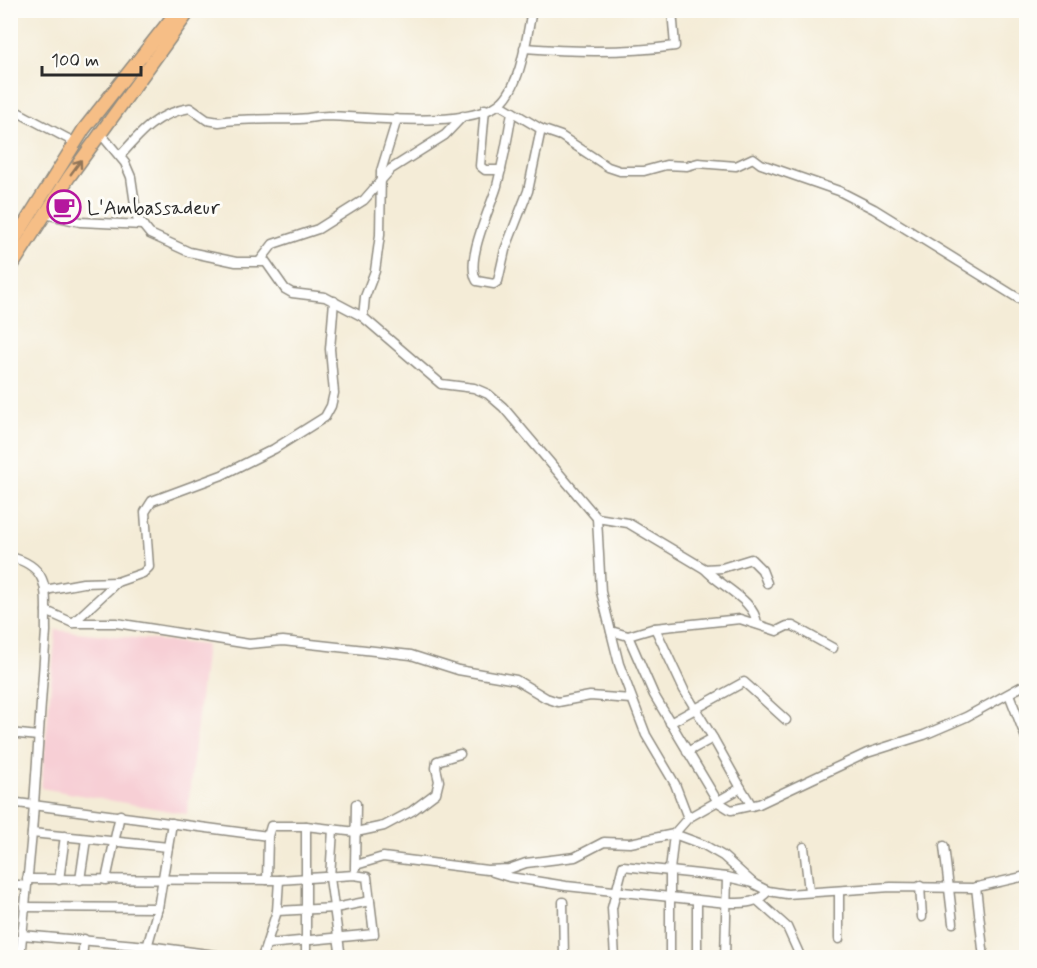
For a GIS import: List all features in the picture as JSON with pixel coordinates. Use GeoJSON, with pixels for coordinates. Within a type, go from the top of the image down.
{"type":"FeatureCollection","features":[{"type":"Feature","properties":{"kind":"highway"},"geometry":{"type":"LineString","coordinates":[[10,247],[76,143],[178,10]]}},
{"type":"Feature","properties":{"kind":"highway"},"geometry":{"type":"LineString","coordinates":[[10,269],[100,133],[190,10]]}},
{"type":"Feature","properties":{"kind":"street"},"geometry":{"type":"LineString","coordinates":[[120,156],[143,129],[172,111],[190,108],[212,122],[326,116],[397,120],[463,116],[485,109],[499,104],[516,77],[532,10]]}},
{"type":"Feature","properties":{"kind":"street"},"geometry":{"type":"LineString","coordinates":[[524,48],[572,52],[625,51],[675,46],[672,10]]}},
{"type":"Feature","properties":{"kind":"street"},"geometry":{"type":"LineString","coordinates":[[499,104],[541,129],[561,136],[597,161],[620,171],[644,171],[666,165],[687,166],[698,163],[736,166],[753,158],[761,164],[839,191],[874,208],[1026,303]]}},
{"type":"Feature","properties":{"kind":"street"},"geometry":{"type":"LineString","coordinates":[[10,108],[76,143]]}},
{"type":"Feature","properties":{"kind":"street"},"geometry":{"type":"LineString","coordinates":[[485,109],[480,166],[485,170],[501,170]]}},
{"type":"Feature","properties":{"kind":"street"},"geometry":{"type":"LineString","coordinates":[[512,112],[501,170],[480,236],[474,270],[477,281],[494,284],[498,281],[505,250],[528,191],[541,129]]}},
{"type":"Feature","properties":{"kind":"street"},"geometry":{"type":"LineString","coordinates":[[260,261],[273,244],[318,229],[364,200],[391,169],[446,135],[463,116]]}},
{"type":"Feature","properties":{"kind":"street"},"geometry":{"type":"LineString","coordinates":[[363,317],[365,297],[375,271],[380,235],[380,181],[384,156],[397,120]]}},
{"type":"Feature","properties":{"kind":"street"},"geometry":{"type":"LineString","coordinates":[[100,133],[120,156],[130,177],[137,218],[150,234],[179,248],[236,262],[266,262],[285,289],[292,293],[317,295],[334,301],[363,317],[441,384],[474,388],[495,398],[597,518],[601,592],[631,699],[646,735],[675,784],[688,818]]}},
{"type":"Feature","properties":{"kind":"street"},"geometry":{"type":"LineString","coordinates":[[45,214],[80,222],[142,225]]}},
{"type":"Feature","properties":{"kind":"street"},"geometry":{"type":"LineString","coordinates":[[45,590],[82,583],[117,582],[143,573],[148,567],[145,512],[152,501],[222,475],[274,449],[325,417],[332,406],[334,393],[330,349],[334,301]]}},
{"type":"Feature","properties":{"kind":"street"},"geometry":{"type":"LineString","coordinates":[[597,518],[633,525],[705,569],[717,582],[750,606],[756,613],[757,624]]}},
{"type":"Feature","properties":{"kind":"street"},"geometry":{"type":"LineString","coordinates":[[10,557],[33,565],[45,590],[46,611],[32,833],[20,957]]}},
{"type":"Feature","properties":{"kind":"street"},"geometry":{"type":"LineString","coordinates":[[705,569],[722,568],[738,561],[751,559],[762,570],[767,583]]}},
{"type":"Feature","properties":{"kind":"street"},"geometry":{"type":"LineString","coordinates":[[73,623],[117,582]]}},
{"type":"Feature","properties":{"kind":"street"},"geometry":{"type":"LineString","coordinates":[[46,611],[73,623],[116,623],[249,644],[283,641],[411,656],[458,670],[516,680],[546,698],[558,702],[590,696],[631,699]]}},
{"type":"Feature","properties":{"kind":"street"},"geometry":{"type":"LineString","coordinates":[[611,631],[628,636],[655,628],[740,618],[777,631],[793,626],[832,648]]}},
{"type":"Feature","properties":{"kind":"street"},"geometry":{"type":"LineString","coordinates":[[655,628],[684,690],[752,806]]}},
{"type":"Feature","properties":{"kind":"street"},"geometry":{"type":"LineString","coordinates":[[628,636],[670,723],[687,752],[717,802],[731,810],[752,806],[797,789],[867,753],[924,735],[1026,684]]}},
{"type":"Feature","properties":{"kind":"street"},"geometry":{"type":"LineString","coordinates":[[670,723],[747,682],[786,720]]}},
{"type":"Feature","properties":{"kind":"street"},"geometry":{"type":"LineString","coordinates":[[1009,694],[1026,738]]}},
{"type":"Feature","properties":{"kind":"street"},"geometry":{"type":"LineString","coordinates":[[10,733],[38,736]]}},
{"type":"Feature","properties":{"kind":"street"},"geometry":{"type":"LineString","coordinates":[[687,752],[713,738]]}},
{"type":"Feature","properties":{"kind":"street"},"geometry":{"type":"LineString","coordinates":[[267,880],[269,828],[274,825],[306,826],[356,832],[384,826],[431,799],[439,787],[437,761],[460,754]]}},
{"type":"Feature","properties":{"kind":"street"},"geometry":{"type":"LineString","coordinates":[[670,957],[669,898],[674,834],[688,818],[741,788]]}},
{"type":"Feature","properties":{"kind":"street"},"geometry":{"type":"LineString","coordinates":[[10,802],[268,836]]}},
{"type":"Feature","properties":{"kind":"street"},"geometry":{"type":"LineString","coordinates":[[354,875],[356,804]]}},
{"type":"Feature","properties":{"kind":"street"},"geometry":{"type":"LineString","coordinates":[[106,880],[120,816]]}},
{"type":"Feature","properties":{"kind":"street"},"geometry":{"type":"LineString","coordinates":[[144,957],[158,908],[172,823]]}},
{"type":"Feature","properties":{"kind":"street"},"geometry":{"type":"LineString","coordinates":[[306,826],[306,957]]}},
{"type":"Feature","properties":{"kind":"street"},"geometry":{"type":"LineString","coordinates":[[333,829],[330,878],[341,957]]}},
{"type":"Feature","properties":{"kind":"street"},"geometry":{"type":"LineString","coordinates":[[32,833],[168,847]]}},
{"type":"Feature","properties":{"kind":"street"},"geometry":{"type":"LineString","coordinates":[[487,870],[575,857],[604,842],[630,843],[674,834],[704,845],[723,856],[754,884]]}},
{"type":"Feature","properties":{"kind":"street"},"geometry":{"type":"LineString","coordinates":[[58,880],[65,836]]}},
{"type":"Feature","properties":{"kind":"street"},"geometry":{"type":"LineString","coordinates":[[80,880],[86,839]]}},
{"type":"Feature","properties":{"kind":"street"},"geometry":{"type":"LineString","coordinates":[[944,846],[953,923]]}},
{"type":"Feature","properties":{"kind":"street"},"geometry":{"type":"LineString","coordinates":[[804,847],[809,891]]}},
{"type":"Feature","properties":{"kind":"street"},"geometry":{"type":"LineString","coordinates":[[356,865],[383,857],[487,870],[530,881],[728,903],[757,900],[768,891]]}},
{"type":"Feature","properties":{"kind":"street"},"geometry":{"type":"LineString","coordinates":[[615,957],[612,908],[623,867],[670,870],[727,878],[754,884],[768,891],[787,894],[920,886],[976,887],[1009,882],[1026,876]]}},
{"type":"Feature","properties":{"kind":"street"},"geometry":{"type":"LineString","coordinates":[[10,884],[58,880],[162,878],[279,880],[354,875],[367,877],[374,934],[268,944]]}},
{"type":"Feature","properties":{"kind":"street"},"geometry":{"type":"LineString","coordinates":[[724,957],[728,903],[727,878]]}},
{"type":"Feature","properties":{"kind":"street"},"geometry":{"type":"LineString","coordinates":[[261,957],[268,944],[277,911],[279,880]]}},
{"type":"Feature","properties":{"kind":"street"},"geometry":{"type":"LineString","coordinates":[[920,886],[922,917]]}},
{"type":"Feature","properties":{"kind":"street"},"geometry":{"type":"LineString","coordinates":[[976,887],[984,957]]}},
{"type":"Feature","properties":{"kind":"street"},"geometry":{"type":"LineString","coordinates":[[839,891],[839,939]]}},
{"type":"Feature","properties":{"kind":"street"},"geometry":{"type":"LineString","coordinates":[[697,900],[697,957]]}},
{"type":"Feature","properties":{"kind":"street"},"geometry":{"type":"LineString","coordinates":[[757,900],[787,927],[801,957]]}},
{"type":"Feature","properties":{"kind":"street"},"geometry":{"type":"LineString","coordinates":[[277,911],[335,908],[370,901]]}},
{"type":"Feature","properties":{"kind":"street"},"geometry":{"type":"LineString","coordinates":[[563,902],[564,957]]}},
{"type":"Feature","properties":{"kind":"street"},"geometry":{"type":"LineString","coordinates":[[24,907],[158,908]]}},
{"type":"Feature","properties":{"kind":"street"},"geometry":{"type":"LineString","coordinates":[[22,935],[84,939],[237,957]]}},
{"type":"Feature","properties":{"kind":"street"},"geometry":{"type":"LineString","coordinates":[[82,957],[84,939]]}},
{"type":"Feature","properties":{"kind":"shaded area"},"geometry":{"type":"Polygon","coordinates":[[[56,630],[206,645],[187,814],[41,788],[56,630]]]}},
{"type":"Feature","properties":{"kind":"place","name":"L'Ambassadeur"},"geometry":{"type":"Point","coordinates":[64,207]}}]}
